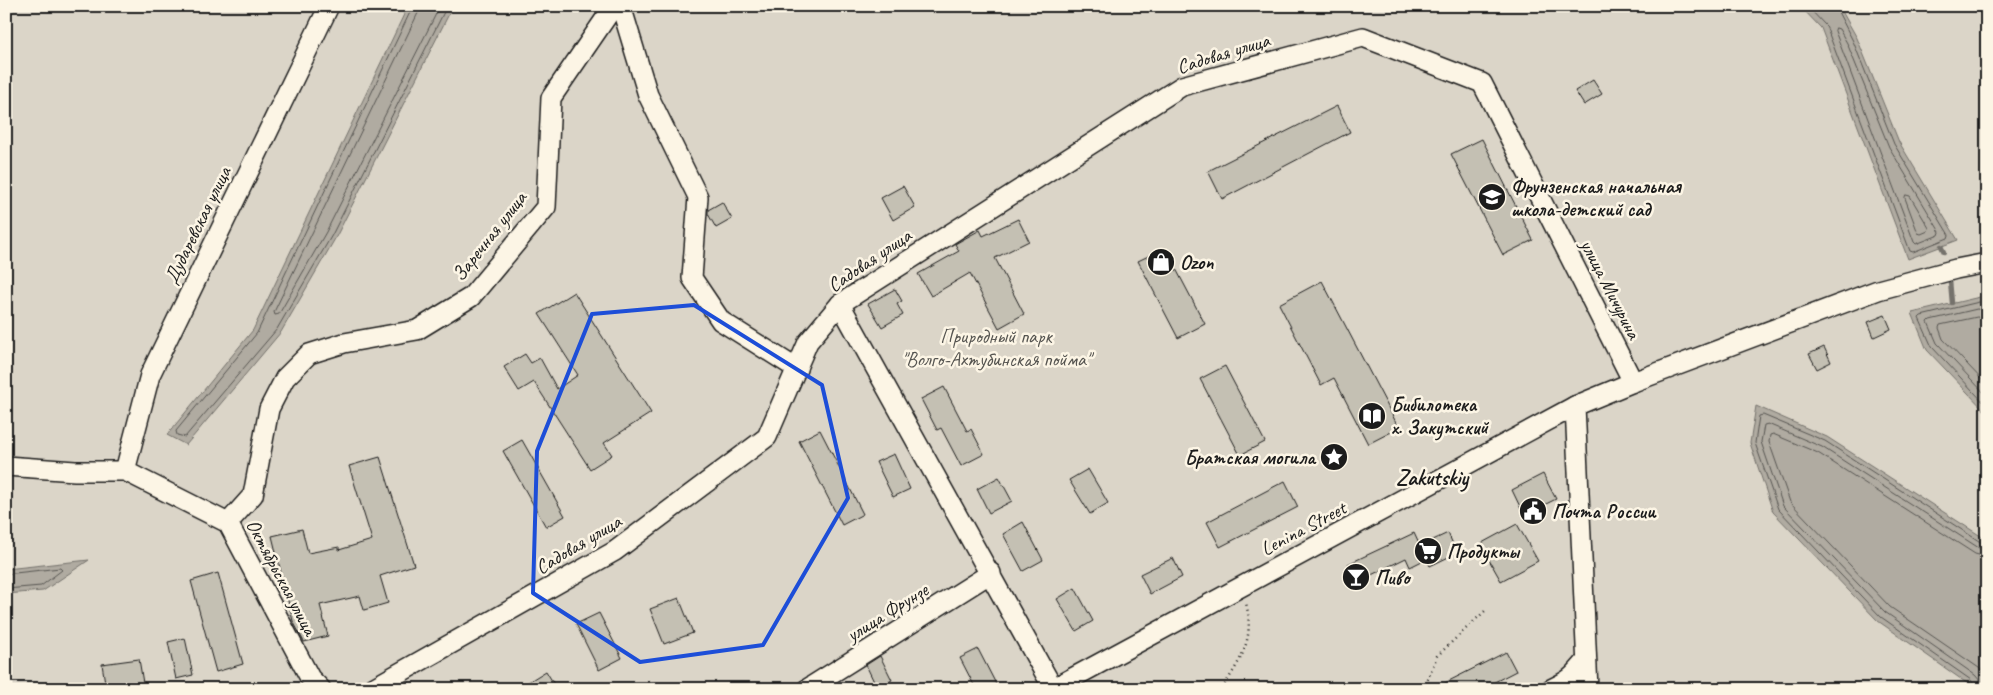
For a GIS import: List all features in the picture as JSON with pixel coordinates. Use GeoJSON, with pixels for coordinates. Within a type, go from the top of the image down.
{"type":"FeatureCollection","features":[{"type":"Feature","properties":{"kind":"street","name":"Дударевская улица"},"geometry":{"type":"LineString","coordinates":[[125,471],[150,375],[329,6]]}},
{"type":"Feature","properties":{"kind":"street","name":"Заречная улица"},"geometry":{"type":"LineString","coordinates":[[228,523],[253,495],[269,409],[285,378],[309,354],[344,343],[417,330],[471,297],[546,207],[551,98],[614,6]]}},
{"type":"Feature","properties":{"kind":"street"},"geometry":{"type":"LineString","coordinates":[[621,6],[648,96],[698,197],[692,278],[721,321],[797,368]]}},
{"type":"Feature","properties":{"kind":"street","name":"Садовая улица"},"geometry":{"type":"LineString","coordinates":[[371,689],[615,551],[767,437],[808,342],[840,304],[1182,86],[1364,37],[1482,83]]}},
{"type":"Feature","properties":{"kind":"street","name":"улица Мичурина"},"geometry":{"type":"LineString","coordinates":[[1482,83],[1633,382]]}},
{"type":"Feature","properties":{"kind":"street","name":"Lenina Street"},"geometry":{"type":"LineString","coordinates":[[1053,689],[1575,406],[1633,382],[1878,290],[1956,269],[1987,263]]}},
{"type":"Feature","properties":{"kind":"street"},"geometry":{"type":"LineString","coordinates":[[840,304],[1053,689]]}},
{"type":"Feature","properties":{"kind":"street"},"geometry":{"type":"LineString","coordinates":[[1575,406],[1588,689]]}},
{"type":"Feature","properties":{"kind":"street","name":"Октябрьская улица"},"geometry":{"type":"LineString","coordinates":[[6,466],[75,471],[125,471],[228,523],[310,678],[321,689]]}},
{"type":"Feature","properties":{"kind":"street","name":"улица Фрунзе"},"geometry":{"type":"LineString","coordinates":[[807,689],[990,573]]}},
{"type":"Feature","properties":{"kind":"street"},"geometry":{"type":"LineString","coordinates":[[1551,689],[1572,678],[1586,661]]}},
{"type":"Feature","properties":{"kind":"path"},"geometry":{"type":"LineString","coordinates":[[1222,689],[1246,649],[1250,619],[1242,586]]}},
{"type":"Feature","properties":{"kind":"path"},"geometry":{"type":"LineString","coordinates":[[1424,689],[1437,656],[1487,609]]}},
{"type":"Feature","properties":{"kind":"highlighted area"},"geometry":{"type":"Polygon","coordinates":[[[694,305],[822,385],[848,498],[763,645],[640,662],[533,593],[537,451],[592,314],[694,305]]]}},
{"type":"Feature","properties":{"kind":"green space","name":"Природный парк \"Волго-Ахтубинская пойма\""},"geometry":{"type":"Polygon","coordinates":[[[6,6],[1987,6],[1987,689],[6,689],[6,6]]]}},
{"type":"Feature","properties":{"kind":"water"},"geometry":{"type":"Polygon","coordinates":[[[408,6],[453,6],[336,237],[281,332],[186,445],[167,435],[253,330],[408,6]]]}},
{"type":"Feature","properties":{"kind":"water"},"geometry":{"type":"Polygon","coordinates":[[[1800,6],[1839,6],[1857,38],[1899,142],[1958,240],[1908,259],[1821,28],[1800,6]]]}},
{"type":"Feature","properties":{"kind":"water"},"geometry":{"type":"Polygon","coordinates":[[[1984,296],[1987,309],[1987,413],[1927,350],[1912,313],[1984,296]]]}},
{"type":"Feature","properties":{"kind":"water"},"geometry":{"type":"Polygon","coordinates":[[[1756,406],[1827,437],[1987,540],[1987,689],[1972,689],[1968,684],[1878,621],[1773,512],[1750,443],[1756,406]]]}},
{"type":"Feature","properties":{"kind":"water"},"geometry":{"type":"Polygon","coordinates":[[[89,560],[43,591],[6,594],[6,569],[89,560]]]}},
{"type":"Feature","properties":{"kind":"building"},"geometry":{"type":"Polygon","coordinates":[[[1593,80],[1602,94],[1584,105],[1575,91],[1593,80]]]}},
{"type":"Feature","properties":{"kind":"building"},"geometry":{"type":"Polygon","coordinates":[[[1337,106],[1350,132],[1222,199],[1208,171],[1337,106]]]}},
{"type":"Feature","properties":{"kind":"building","name":"Фрунзенская начальная школа-детский сад"},"geometry":{"type":"Polygon","coordinates":[[[1482,139],[1533,240],[1503,255],[1451,154],[1482,139]]]}},
{"type":"Feature","properties":{"kind":"building"},"geometry":{"type":"Polygon","coordinates":[[[903,186],[915,207],[893,220],[881,198],[903,186]]]}},
{"type":"Feature","properties":{"kind":"building"},"geometry":{"type":"Polygon","coordinates":[[[722,202],[732,219],[716,228],[708,214],[708,210],[722,202]]]}},
{"type":"Feature","properties":{"kind":"building"},"geometry":{"type":"Polygon","coordinates":[[[1018,219],[1029,241],[995,258],[1024,314],[999,328],[970,273],[931,296],[918,274],[959,251],[955,244],[980,230],[983,236],[1018,219]]]}},
{"type":"Feature","properties":{"kind":"building"},"geometry":{"type":"Polygon","coordinates":[[[1165,248],[1205,324],[1178,338],[1138,261],[1165,248]]]}},
{"type":"Feature","properties":{"kind":"building"},"geometry":{"type":"Polygon","coordinates":[[[1322,281],[1399,428],[1368,444],[1334,378],[1321,385],[1279,304],[1322,281]]]}},
{"type":"Feature","properties":{"kind":"building"},"geometry":{"type":"Polygon","coordinates":[[[895,289],[902,301],[897,304],[903,315],[882,327],[868,304],[895,289]]]}},
{"type":"Feature","properties":{"kind":"building"},"geometry":{"type":"Polygon","coordinates":[[[574,292],[651,413],[604,443],[612,455],[590,469],[534,382],[519,391],[504,367],[525,354],[531,363],[540,358],[557,389],[578,375],[539,314],[574,292]]]}},
{"type":"Feature","properties":{"kind":"building"},"geometry":{"type":"Polygon","coordinates":[[[1885,315],[1891,329],[1874,337],[1868,322],[1885,315]]]}},
{"type":"Feature","properties":{"kind":"building"},"geometry":{"type":"Polygon","coordinates":[[[1824,347],[1831,362],[1817,369],[1809,354],[1824,347]]]}},
{"type":"Feature","properties":{"kind":"building"},"geometry":{"type":"Polygon","coordinates":[[[1225,366],[1265,442],[1240,455],[1200,379],[1225,366]]]}},
{"type":"Feature","properties":{"kind":"building"},"geometry":{"type":"Polygon","coordinates":[[[944,387],[967,431],[971,429],[984,454],[961,466],[941,428],[937,430],[921,399],[944,387]]]}},
{"type":"Feature","properties":{"kind":"building"},"geometry":{"type":"Polygon","coordinates":[[[820,430],[863,514],[842,525],[799,441],[820,430]]]}},
{"type":"Feature","properties":{"kind":"building"},"geometry":{"type":"Polygon","coordinates":[[[522,440],[565,516],[546,527],[503,451],[522,440]]]}},
{"type":"Feature","properties":{"kind":"building"},"geometry":{"type":"Polygon","coordinates":[[[894,454],[910,489],[893,497],[876,462],[894,454]]]}},
{"type":"Feature","properties":{"kind":"building"},"geometry":{"type":"Polygon","coordinates":[[[380,457],[414,565],[380,576],[388,603],[364,610],[360,596],[320,605],[328,636],[304,642],[293,621],[272,536],[302,529],[308,553],[339,547],[339,550],[372,540],[349,466],[380,457]]]}},
{"type":"Feature","properties":{"kind":"building"},"geometry":{"type":"Polygon","coordinates":[[[1088,469],[1108,503],[1090,514],[1069,480],[1088,469]]]}},
{"type":"Feature","properties":{"kind":"building"},"geometry":{"type":"Polygon","coordinates":[[[1543,474],[1556,499],[1524,515],[1512,490],[1543,474]]]}},
{"type":"Feature","properties":{"kind":"building"},"geometry":{"type":"Polygon","coordinates":[[[999,477],[1012,501],[989,513],[977,489],[999,477]]]}},
{"type":"Feature","properties":{"kind":"building"},"geometry":{"type":"Polygon","coordinates":[[[1285,481],[1298,507],[1220,547],[1207,522],[1285,481]]]}},
{"type":"Feature","properties":{"kind":"building"},"geometry":{"type":"Polygon","coordinates":[[[1023,522],[1043,560],[1023,571],[1003,534],[1023,522]]]}},
{"type":"Feature","properties":{"kind":"building"},"geometry":{"type":"Polygon","coordinates":[[[1517,524],[1538,561],[1501,581],[1480,544],[1517,524]]]}},
{"type":"Feature","properties":{"kind":"building"},"geometry":{"type":"Polygon","coordinates":[[[1414,533],[1420,546],[1448,533],[1457,553],[1430,566],[1426,559],[1410,567],[1406,558],[1357,582],[1348,564],[1414,533]]]}},
{"type":"Feature","properties":{"kind":"building"},"geometry":{"type":"Polygon","coordinates":[[[1173,558],[1182,577],[1150,594],[1140,574],[1173,558]]]}},
{"type":"Feature","properties":{"kind":"building"},"geometry":{"type":"Polygon","coordinates":[[[218,573],[243,664],[216,672],[191,581],[218,573]]]}},
{"type":"Feature","properties":{"kind":"building"},"geometry":{"type":"Polygon","coordinates":[[[1075,588],[1093,621],[1076,631],[1057,599],[1075,588]]]}},
{"type":"Feature","properties":{"kind":"building"},"geometry":{"type":"Polygon","coordinates":[[[679,598],[693,633],[664,644],[650,609],[679,598]]]}},
{"type":"Feature","properties":{"kind":"building"},"geometry":{"type":"Polygon","coordinates":[[[599,613],[622,658],[599,670],[576,624],[599,613]]]}},
{"type":"Feature","properties":{"kind":"building"},"geometry":{"type":"Polygon","coordinates":[[[185,638],[193,675],[176,679],[168,642],[185,638]]]}},
{"type":"Feature","properties":{"kind":"building"},"geometry":{"type":"Polygon","coordinates":[[[978,649],[996,684],[986,689],[976,689],[960,658],[978,649]]]}},
{"type":"Feature","properties":{"kind":"building"},"geometry":{"type":"Polygon","coordinates":[[[1506,652],[1516,671],[1481,689],[1433,689],[1506,652]]]}},
{"type":"Feature","properties":{"kind":"building"},"geometry":{"type":"Polygon","coordinates":[[[880,656],[892,680],[877,688],[866,665],[880,656]]]}},
{"type":"Feature","properties":{"kind":"building"},"geometry":{"type":"Polygon","coordinates":[[[139,659],[144,689],[106,689],[102,664],[139,659]]]}},
{"type":"Feature","properties":{"kind":"building"},"geometry":{"type":"Polygon","coordinates":[[[546,671],[557,689],[517,689],[546,671]]]}},
{"type":"Feature","properties":{"kind":"waterway"},"geometry":{"type":"LineString","coordinates":[[1941,246],[1944,252]]}},
{"type":"Feature","properties":{"kind":"waterway"},"geometry":{"type":"LineString","coordinates":[[1950,281],[1952,303]]}},
{"type":"Feature","properties":{"kind":"place","name":"Фрунзенская начальная школа-детский сад"},"geometry":{"type":"Point","coordinates":[1492,197]}},
{"type":"Feature","properties":{"kind":"place","name":"Ozon"},"geometry":{"type":"Point","coordinates":[1161,262]}},
{"type":"Feature","properties":{"kind":"place","name":"Бибилотека х. Закутский"},"geometry":{"type":"Point","coordinates":[1372,416]}},
{"type":"Feature","properties":{"kind":"place","name":"Братская могила"},"geometry":{"type":"Point","coordinates":[1334,457]}},
{"type":"Feature","properties":{"kind":"place","name":"Почта России"},"geometry":{"type":"Point","coordinates":[1533,511]}},
{"type":"Feature","properties":{"kind":"place","name":"Продукты"},"geometry":{"type":"Point","coordinates":[1428,551]}},
{"type":"Feature","properties":{"kind":"place","name":"Пиво"},"geometry":{"type":"Point","coordinates":[1356,577]}},
{"type":"Feature","properties":{"kind":"district","name":"Zakutskiy"},"geometry":{"type":"Point","coordinates":[1432,477]}}]}
